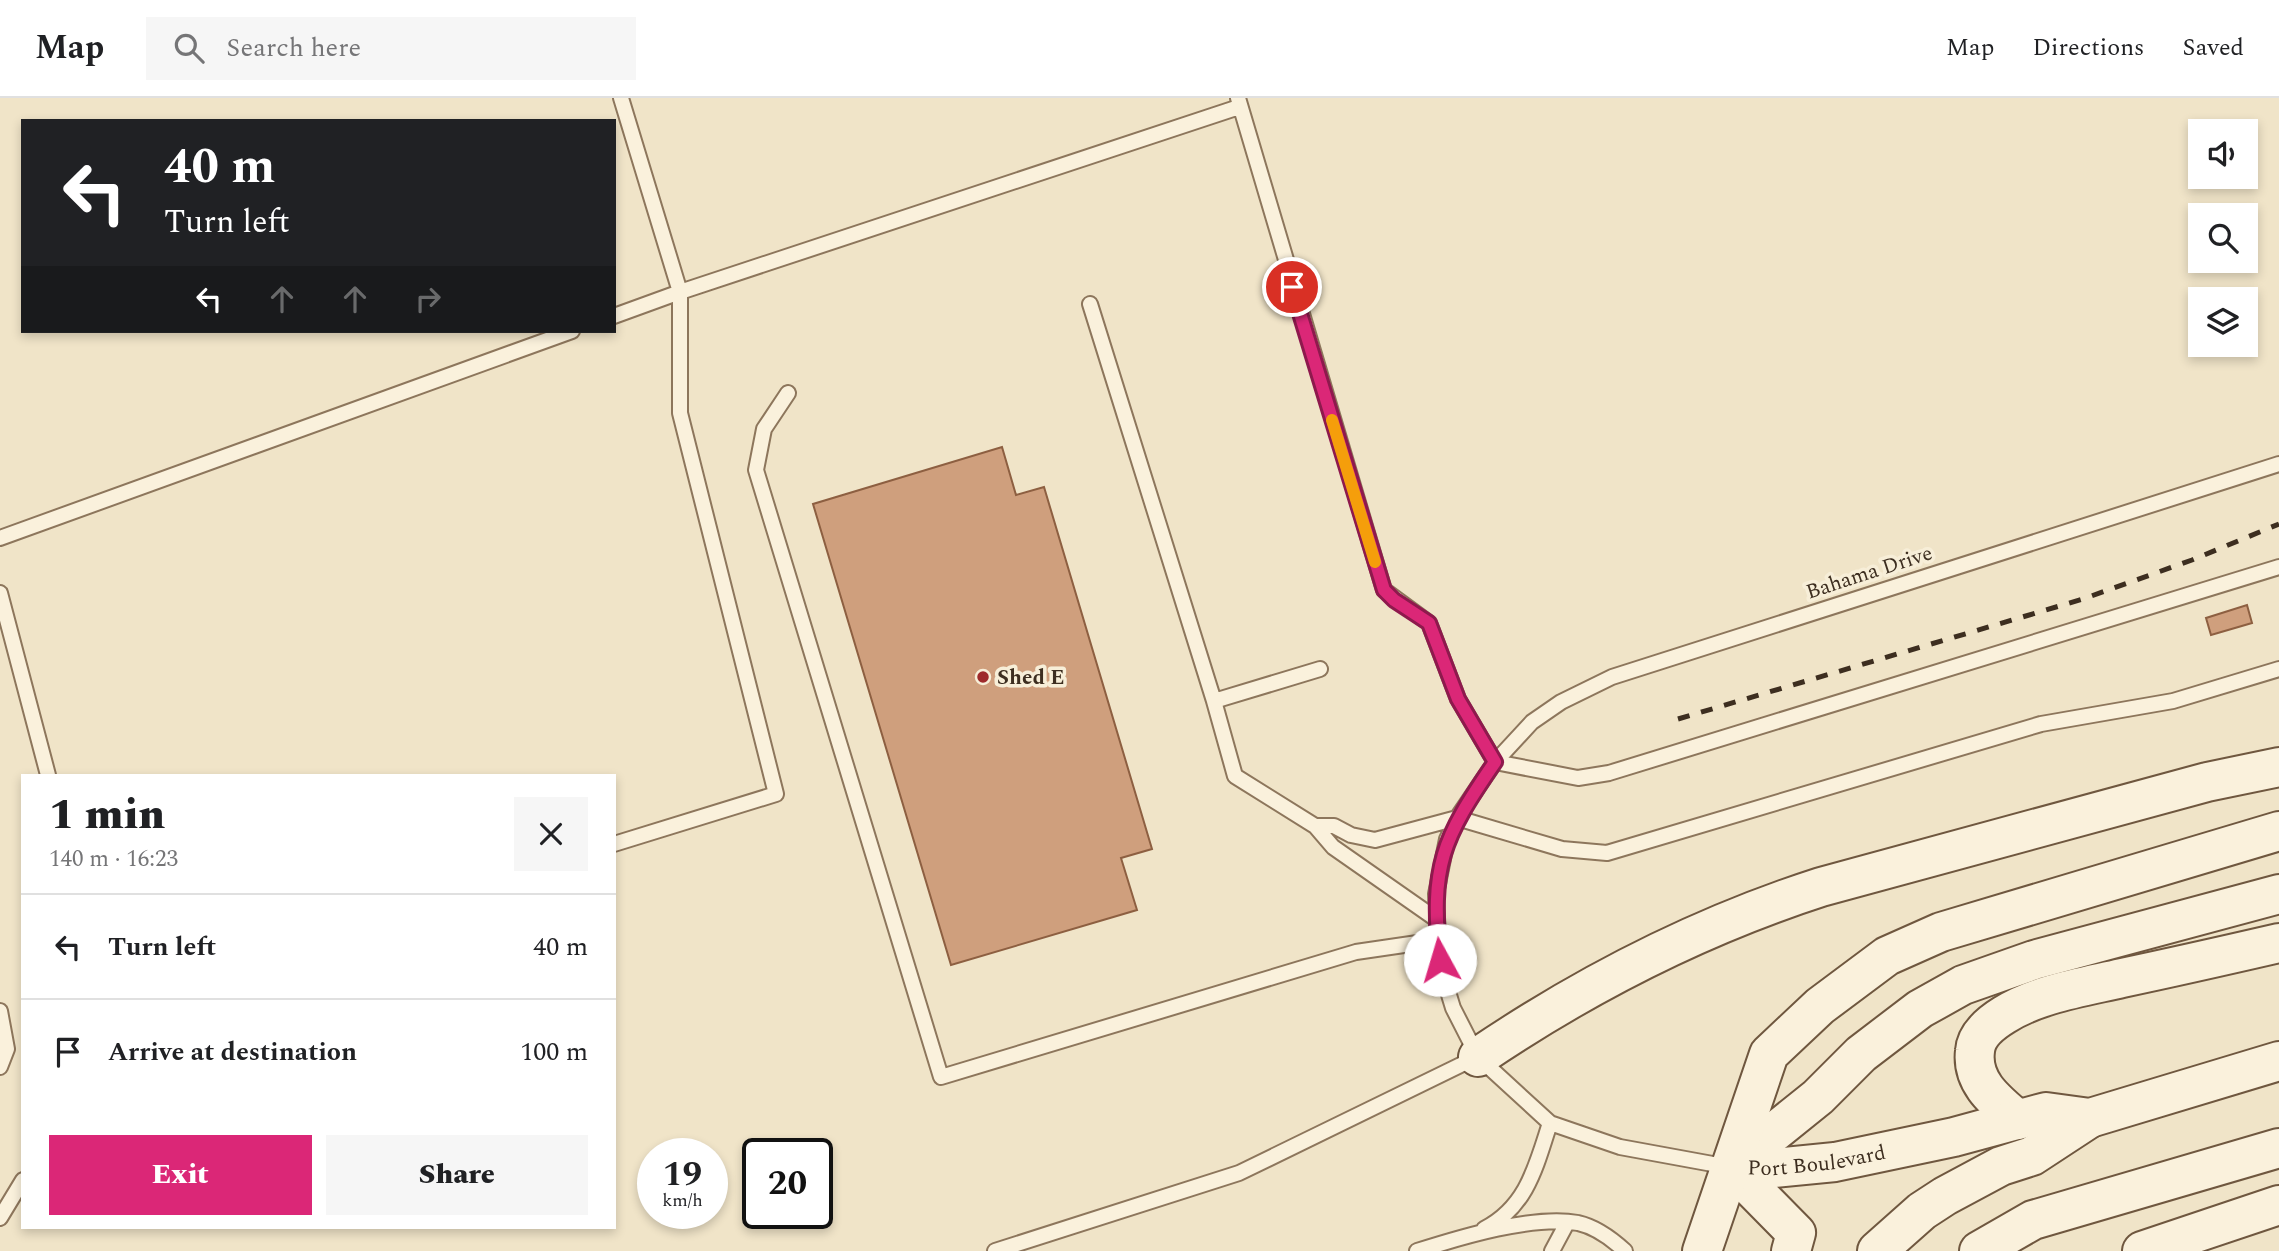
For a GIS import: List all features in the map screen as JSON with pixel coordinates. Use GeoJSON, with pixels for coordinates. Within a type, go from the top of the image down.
{"type":"FeatureCollection","features":[{"type":"Feature","properties":{"kind":"street"},"geometry":{"type":"LineString","coordinates":[[2207,782],[2279,752]]}},
{"type":"Feature","properties":{"kind":"street"},"geometry":{"type":"LineString","coordinates":[[1478,1057],[1597,982],[1669,944],[1748,912],[1821,887],[2207,782],[2279,767]]}},
{"type":"Feature","properties":{"kind":"street","name":"Port Boulevard"},"geometry":{"type":"LineString","coordinates":[[2279,831],[1952,929],[1887,956],[1820,1006],[1769,1054],[1731,1167],[1774,1168],[1835,1162],[2046,1112],[2090,1118],[2279,1061]]}},
{"type":"Feature","properties":{"kind":"street"},"geometry":{"type":"LineString","coordinates":[[1702,1251],[1731,1167],[1818,1097],[1853,1061],[1920,1009],[1963,985],[2034,960],[2279,894]]}},
{"type":"Feature","properties":{"kind":"street"},"geometry":{"type":"LineString","coordinates":[[2018,1120],[1987,1093],[1976,1071],[1974,1050],[1983,1031],[2005,1014],[2085,986],[2279,943]]}},
{"type":"Feature","properties":{"kind":"street"},"geometry":{"type":"LineString","coordinates":[[1877,1251],[1922,1211],[1945,1196],[2001,1166],[2032,1156],[2090,1118]]}},
{"type":"Feature","properties":{"kind":"street"},"geometry":{"type":"LineString","coordinates":[[1979,1251],[2033,1220],[2279,1148]]}},
{"type":"Feature","properties":{"kind":"street"},"geometry":{"type":"LineString","coordinates":[[1731,1167],[1796,1233],[1791,1251]]}},
{"type":"Feature","properties":{"kind":"street"},"geometry":{"type":"LineString","coordinates":[[2142,1251],[2279,1205]]}},
{"type":"Feature","properties":{"kind":"lane"},"geometry":{"type":"LineString","coordinates":[[616,843],[776,794],[680,413],[680,292],[621,98]]}},
{"type":"Feature","properties":{"kind":"lane"},"geometry":{"type":"LineString","coordinates":[[616,315],[1239,103],[1384,590],[1394,600],[1429,623],[1458,699],[1495,762],[1578,778],[1609,773],[2279,567]]}},
{"type":"Feature","properties":{"kind":"lane"},"geometry":{"type":"LineString","coordinates":[[1090,304],[1235,776],[1315,826],[1333,847],[1436,919]]}},
{"type":"Feature","properties":{"kind":"lane"},"geometry":{"type":"LineString","coordinates":[[0,538],[566,333]]}},
{"type":"Feature","properties":{"kind":"lane"},"geometry":{"type":"LineString","coordinates":[[788,393],[764,429],[756,470],[941,1077],[1356,952],[1438,940]]}},
{"type":"Feature","properties":{"kind":"lane","name":"Bahama Drive"},"geometry":{"type":"LineString","coordinates":[[1478,1057],[1453,1008],[1438,940],[1436,919],[1440,866],[1447,839],[1457,818],[1495,762],[1532,722],[1622,673],[2279,464]]}},
{"type":"Feature","properties":{"kind":"lane"},"geometry":{"type":"LineString","coordinates":[[0,593],[48,774]]}},
{"type":"Feature","properties":{"kind":"lane"},"geometry":{"type":"LineString","coordinates":[[1214,701],[1320,669]]}},
{"type":"Feature","properties":{"kind":"lane"},"geometry":{"type":"LineString","coordinates":[[1315,826],[1334,826],[1375,840],[1457,818],[1562,849],[1590,854],[1615,851],[2041,724],[2173,701],[2279,669]]}},
{"type":"Feature","properties":{"kind":"lane"},"geometry":{"type":"LineString","coordinates":[[0,1011],[7,1049],[0,1067]]}},
{"type":"Feature","properties":{"kind":"lane"},"geometry":{"type":"LineString","coordinates":[[995,1251],[1239,1173],[1478,1057],[1550,1123],[1620,1147],[1731,1167]]}},
{"type":"Feature","properties":{"kind":"lane"},"geometry":{"type":"LineString","coordinates":[[1417,1251],[1476,1232],[1504,1217],[1523,1196],[1535,1171],[1550,1123]]}},
{"type":"Feature","properties":{"kind":"lane"},"geometry":{"type":"LineString","coordinates":[[0,1218],[21,1183]]}},
{"type":"Feature","properties":{"kind":"lane"},"geometry":{"type":"LineString","coordinates":[[1476,1232],[1567,1223],[1596,1230],[1625,1251]]}},
{"type":"Feature","properties":{"kind":"lane"},"geometry":{"type":"LineString","coordinates":[[1552,1251],[1567,1223]]}},
{"type":"Feature","properties":{"kind":"building","name":"Shed E"},"geometry":{"type":"Polygon","coordinates":[[[1002,447],[1016,495],[1044,487],[1152,849],[1121,858],[1137,910],[951,965],[813,504],[1002,447]]]}},
{"type":"Feature","properties":{"kind":"building"},"geometry":{"type":"Polygon","coordinates":[[[2247,605],[2252,623],[2211,635],[2206,618],[2247,605]]]}},
{"type":"Feature","properties":{"kind":"railway"},"geometry":{"type":"LineString","coordinates":[[1678,719],[2083,599],[2192,560],[2279,524]]}},
{"type":"Feature","properties":{"kind":"slow traffic"},"geometry":{"type":"LineString","coordinates":[[1332,420],[1375,562]]}},
{"type":"Feature","properties":{"kind":"place","name":"Shed E"},"geometry":{"type":"Point","coordinates":[983,677]}},
{"type":"Feature","properties":{"kind":"route"},"geometry":{"type":"LineString","coordinates":[[1292,287],[1384,590],[1394,600],[1429,623],[1443,653],[1458,699],[1495,762],[1457,818],[1447,839],[1436,894],[1440,960]]}}]}
